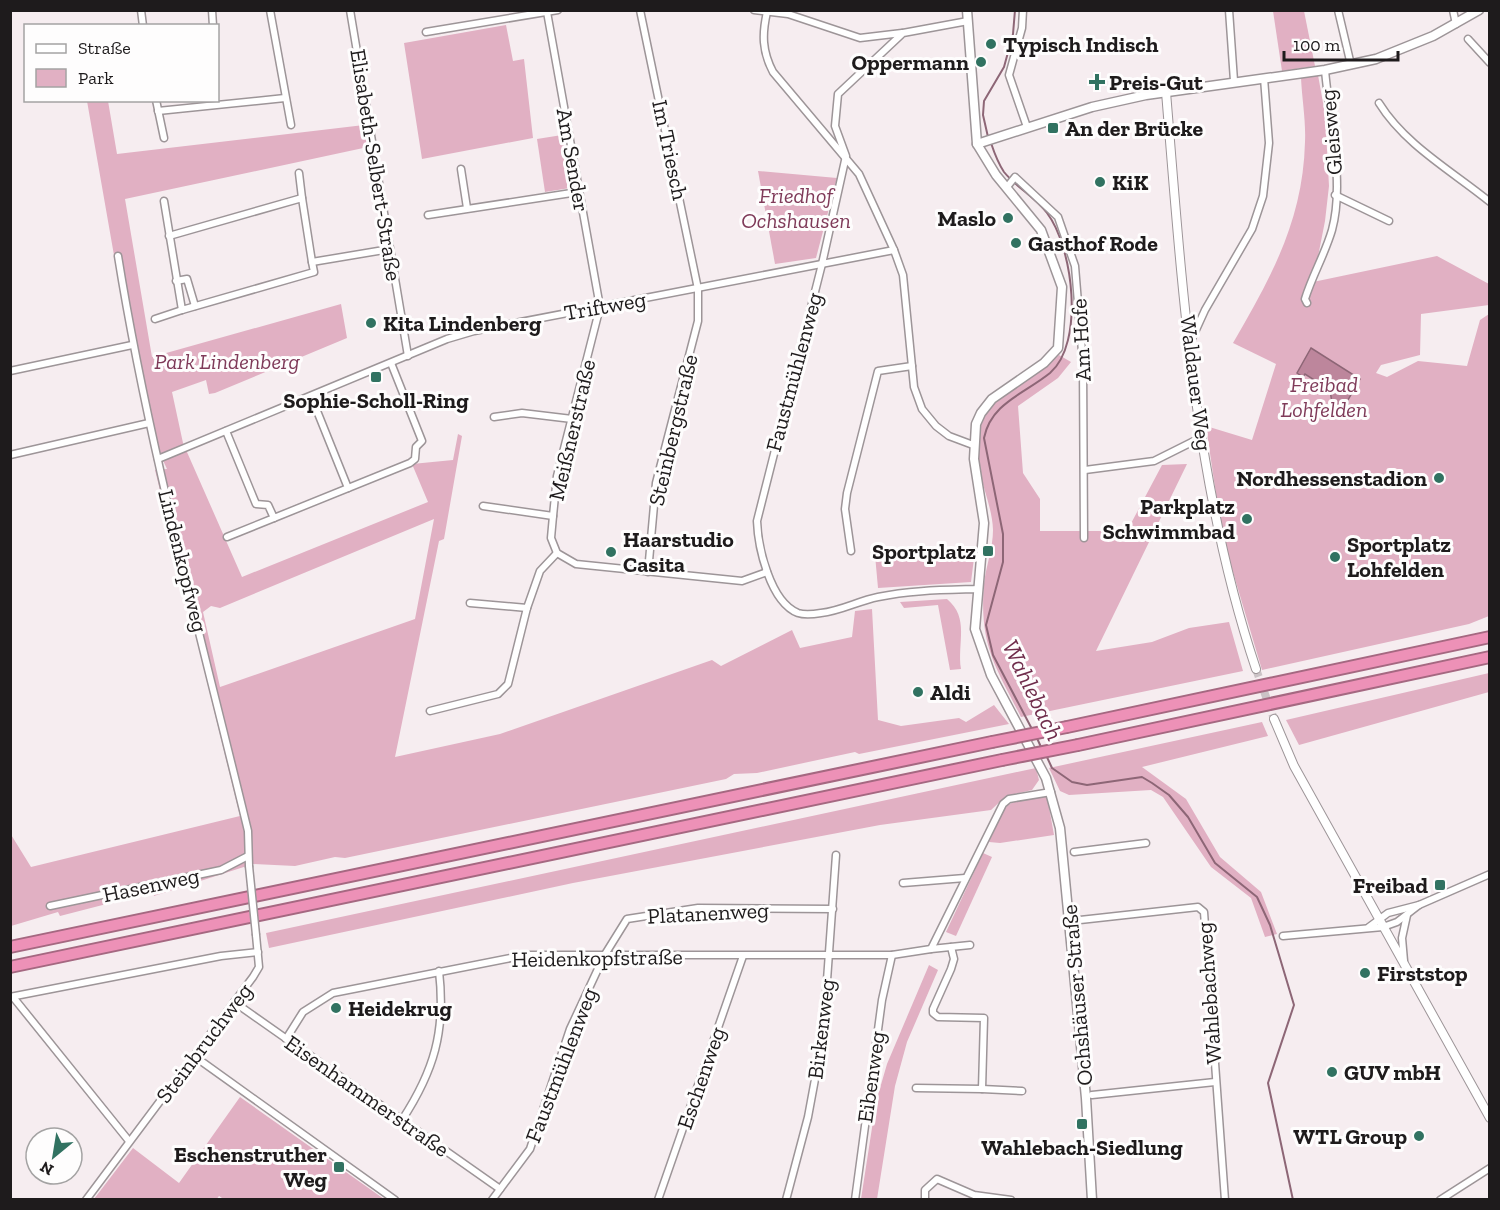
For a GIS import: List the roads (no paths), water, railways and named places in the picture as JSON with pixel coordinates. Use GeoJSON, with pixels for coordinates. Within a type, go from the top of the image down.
{"type":"FeatureCollection","features":[{"type":"Feature","properties":{"kind":"highway"},"geometry":{"type":"LineString","coordinates":[[10,947],[1490,637]]}},
{"type":"Feature","properties":{"kind":"highway"},"geometry":{"type":"LineString","coordinates":[[10,967],[1490,657]]}},
{"type":"Feature","properties":{"kind":"main road"},"geometry":{"type":"LineString","coordinates":[[967,10],[980,142],[1035,219],[1047,241],[1057,269],[1063,297],[1058,348],[1044,363],[987,404],[976,424],[973,445]]}},
{"type":"Feature","properties":{"kind":"main road"},"geometry":{"type":"LineString","coordinates":[[980,142],[1092,107],[1234,81],[1352,65],[1405,49],[1479,10]]}},
{"type":"Feature","properties":{"kind":"main road","name":"Ochshäuser Straße"},"geometry":{"type":"LineString","coordinates":[[973,445],[984,523],[975,629],[981,652],[1001,696],[1041,768],[1051,792],[1060,828],[1086,1098],[1092,1200]]}},
{"type":"Feature","properties":{"kind":"street"},"geometry":{"type":"LineString","coordinates":[[270,10],[291,125]]}},
{"type":"Feature","properties":{"kind":"street","name":"Elisabeth-Selbert-Straße"},"geometry":{"type":"LineString","coordinates":[[350,10],[408,356]]}},
{"type":"Feature","properties":{"kind":"street"},"geometry":{"type":"LineString","coordinates":[[426,32],[558,10]]}},
{"type":"Feature","properties":{"kind":"street","name":"Im Triesch"},"geometry":{"type":"LineString","coordinates":[[640,10],[698,289]]}},
{"type":"Feature","properties":{"kind":"street"},"geometry":{"type":"LineString","coordinates":[[754,10],[788,14],[860,38],[968,21]]}},
{"type":"Feature","properties":{"kind":"street"},"geometry":{"type":"LineString","coordinates":[[1229,10],[1234,81]]}},
{"type":"Feature","properties":{"kind":"street"},"geometry":{"type":"LineString","coordinates":[[1338,10],[1352,65]]}},
{"type":"Feature","properties":{"kind":"street"},"geometry":{"type":"LineString","coordinates":[[1453,10],[1456,24]]}},
{"type":"Feature","properties":{"kind":"street"},"geometry":{"type":"LineString","coordinates":[[1026,11],[1009,75],[1027,127]]}},
{"type":"Feature","properties":{"kind":"street","name":"Am Sender"},"geometry":{"type":"LineString","coordinates":[[547,12],[600,307]]}},
{"type":"Feature","properties":{"kind":"street"},"geometry":{"type":"LineString","coordinates":[[767,12],[763,43],[765,59],[773,72],[859,174],[894,250],[903,275],[914,387],[922,409],[936,426],[949,436],[973,445]]}},
{"type":"Feature","properties":{"kind":"street"},"geometry":{"type":"LineString","coordinates":[[846,156],[835,126],[838,94],[903,33]]}},
{"type":"Feature","properties":{"kind":"street"},"geometry":{"type":"LineString","coordinates":[[1468,39],[1490,63]]}},
{"type":"Feature","properties":{"kind":"street","name":"Gleisweg"},"geometry":{"type":"LineString","coordinates":[[1307,303],[1305,299],[1332,229],[1335,195],[1325,70]]}},
{"type":"Feature","properties":{"kind":"street"},"geometry":{"type":"LineString","coordinates":[[1190,343],[1205,310],[1252,229],[1263,196],[1269,142],[1264,78]]}},
{"type":"Feature","properties":{"kind":"street","name":"Waldauer Weg"},"geometry":{"type":"LineString","coordinates":[[1166,92],[1190,343],[1202,437],[1227,577],[1256,669]]}},
{"type":"Feature","properties":{"kind":"street"},"geometry":{"type":"LineString","coordinates":[[158,111],[285,98]]}},
{"type":"Feature","properties":{"kind":"street"},"geometry":{"type":"LineString","coordinates":[[156,102],[164,138]]}},
{"type":"Feature","properties":{"kind":"street"},"geometry":{"type":"LineString","coordinates":[[1379,103],[1390,121],[1408,138],[1490,202]]}},
{"type":"Feature","properties":{"kind":"street","name":"Faustmühlenweg"},"geometry":{"type":"LineString","coordinates":[[846,156],[822,264],[759,507],[757,538],[767,572],[787,606],[800,614],[844,609],[874,597],[905,592],[978,589]]}},
{"type":"Feature","properties":{"kind":"street"},"geometry":{"type":"LineString","coordinates":[[461,169],[467,208]]}},
{"type":"Feature","properties":{"kind":"street"},"geometry":{"type":"LineString","coordinates":[[155,319],[314,272],[299,173]]}},
{"type":"Feature","properties":{"kind":"street","name":"Am Hofe"},"geometry":{"type":"LineString","coordinates":[[1010,183],[1015,177],[1035,193],[1058,217],[1075,266],[1082,356],[1084,538]]}},
{"type":"Feature","properties":{"kind":"street"},"geometry":{"type":"LineString","coordinates":[[428,215],[578,192]]}},
{"type":"Feature","properties":{"kind":"street","name":"Gleisweg"},"geometry":{"type":"LineString","coordinates":[[1335,195],[1389,221]]}},
{"type":"Feature","properties":{"kind":"street"},"geometry":{"type":"LineString","coordinates":[[169,236],[302,198]]}},
{"type":"Feature","properties":{"kind":"street"},"geometry":{"type":"LineString","coordinates":[[164,201],[182,310]]}},
{"type":"Feature","properties":{"kind":"street"},"geometry":{"type":"LineString","coordinates":[[312,262],[390,249]]}},
{"type":"Feature","properties":{"kind":"street","name":"Triftweg"},"geometry":{"type":"LineString","coordinates":[[158,459],[474,331],[894,250]]}},
{"type":"Feature","properties":{"kind":"street","name":"Lindenkopfweg"},"geometry":{"type":"LineString","coordinates":[[118,256],[132,345],[149,423],[248,831],[249,866]]}},
{"type":"Feature","properties":{"kind":"street"},"geometry":{"type":"LineString","coordinates":[[176,281],[187,279],[195,306]]}},
{"type":"Feature","properties":{"kind":"street","name":"Steinbergstraße"},"geometry":{"type":"LineString","coordinates":[[648,572],[656,483],[698,321],[698,289]]}},
{"type":"Feature","properties":{"kind":"street","name":"Meißnerstraße"},"geometry":{"type":"LineString","coordinates":[[557,553],[551,538],[557,476],[600,307]]}},
{"type":"Feature","properties":{"kind":"street"},"geometry":{"type":"LineString","coordinates":[[10,371],[132,345]]}},
{"type":"Feature","properties":{"kind":"street"},"geometry":{"type":"LineString","coordinates":[[227,537],[413,461],[416,447],[422,441],[391,363]]}},
{"type":"Feature","properties":{"kind":"street"},"geometry":{"type":"LineString","coordinates":[[851,551],[845,509],[847,493],[878,371],[912,366]]}},
{"type":"Feature","properties":{"kind":"street"},"geometry":{"type":"LineString","coordinates":[[311,396],[348,488]]}},
{"type":"Feature","properties":{"kind":"street"},"geometry":{"type":"LineString","coordinates":[[494,417],[522,413],[572,419]]}},
{"type":"Feature","properties":{"kind":"street"},"geometry":{"type":"LineString","coordinates":[[10,455],[149,423]]}},
{"type":"Feature","properties":{"kind":"street"},"geometry":{"type":"LineString","coordinates":[[226,431],[256,504],[268,505],[274,518]]}},
{"type":"Feature","properties":{"kind":"street"},"geometry":{"type":"LineString","coordinates":[[1085,470],[1154,461],[1202,437]]}},
{"type":"Feature","properties":{"kind":"street"},"geometry":{"type":"LineString","coordinates":[[483,506],[553,516]]}},
{"type":"Feature","properties":{"kind":"street"},"geometry":{"type":"LineString","coordinates":[[430,711],[498,694],[508,684],[527,608],[540,571],[557,553],[576,564],[742,581],[767,572]]}},
{"type":"Feature","properties":{"kind":"street"},"geometry":{"type":"LineString","coordinates":[[470,603],[527,608]]}},
{"type":"Feature","properties":{"kind":"street"},"geometry":{"type":"LineString","coordinates":[[1274,719],[1294,766],[1404,962],[1466,1080],[1490,1118]]}},
{"type":"Feature","properties":{"kind":"street"},"geometry":{"type":"LineString","coordinates":[[931,949],[1003,804],[1009,799],[1051,792]]}},
{"type":"Feature","properties":{"kind":"street"},"geometry":{"type":"LineString","coordinates":[[1074,852],[1146,843]]}},
{"type":"Feature","properties":{"kind":"street","name":"Birkenweg"},"geometry":{"type":"LineString","coordinates":[[786,1200],[810,1105],[823,1036],[836,855]]}},
{"type":"Feature","properties":{"kind":"street","name":"Hasenweg"},"geometry":{"type":"LineString","coordinates":[[50,906],[221,870],[248,856]]}},
{"type":"Feature","properties":{"kind":"street","name":"Steinbruchweg"},"geometry":{"type":"LineString","coordinates":[[86,1200],[259,967],[249,866]]}},
{"type":"Feature","properties":{"kind":"street"},"geometry":{"type":"LineString","coordinates":[[1370,927],[1378,918],[1419,905],[1490,874]]}},
{"type":"Feature","properties":{"kind":"street"},"geometry":{"type":"LineString","coordinates":[[903,883],[965,878]]}},
{"type":"Feature","properties":{"kind":"street"},"geometry":{"type":"LineString","coordinates":[[1282,936],[1383,927],[1397,922],[1419,905]]}},
{"type":"Feature","properties":{"kind":"street","name":"Wahlebachweg"},"geometry":{"type":"LineString","coordinates":[[1080,920],[1198,907],[1204,912],[1225,1200]]}},
{"type":"Feature","properties":{"kind":"street","name":"Platanenweg"},"geometry":{"type":"LineString","coordinates":[[604,956],[621,925],[627,919],[639,915],[698,908],[833,909]]}},
{"type":"Feature","properties":{"kind":"street"},"geometry":{"type":"LineString","coordinates":[[1404,962],[1402,938],[1407,914]]}},
{"type":"Feature","properties":{"kind":"street","name":"Heidenkopfstraße"},"geometry":{"type":"LineString","coordinates":[[286,1039],[303,1012],[333,993],[526,955],[892,955],[970,945]]}},
{"type":"Feature","properties":{"kind":"street"},"geometry":{"type":"LineString","coordinates":[[951,947],[954,959],[933,1013],[938,1017],[984,1018],[982,1089]]}},
{"type":"Feature","properties":{"kind":"street"},"geometry":{"type":"LineString","coordinates":[[129,1141],[12,997],[221,956],[258,952]]}},
{"type":"Feature","properties":{"kind":"street","name":"Eibenweg"},"geometry":{"type":"LineString","coordinates":[[855,1200],[882,1000],[892,955]]}},
{"type":"Feature","properties":{"kind":"street","name":"Faustmühlenweg"},"geometry":{"type":"LineString","coordinates":[[492,1200],[530,1149],[570,1029],[604,956]]}},
{"type":"Feature","properties":{"kind":"street","name":"Eschenweg"},"geometry":{"type":"LineString","coordinates":[[658,1200],[743,956]]}},
{"type":"Feature","properties":{"kind":"street"},"geometry":{"type":"LineString","coordinates":[[402,1120],[423,1088],[436,1054],[442,995],[439,971]]}},
{"type":"Feature","properties":{"kind":"street","name":"Eisenhammerstraße"},"geometry":{"type":"LineString","coordinates":[[234,1002],[500,1189]]}},
{"type":"Feature","properties":{"kind":"street"},"geometry":{"type":"LineString","coordinates":[[194,1056],[395,1200]]}},
{"type":"Feature","properties":{"kind":"street"},"geometry":{"type":"LineString","coordinates":[[1092,1095],[1215,1082]]}},
{"type":"Feature","properties":{"kind":"street"},"geometry":{"type":"LineString","coordinates":[[916,1088],[1022,1091]]}},
{"type":"Feature","properties":{"kind":"street"},"geometry":{"type":"LineString","coordinates":[[1440,1200],[1490,1168]]}},
{"type":"Feature","properties":{"kind":"street"},"geometry":{"type":"LineString","coordinates":[[925,1200],[926,1190],[937,1179],[974,1195],[1011,1200]]}},
{"type":"Feature","properties":{"kind":"waterway","name":"Wahlebach"},"geometry":{"type":"LineString","coordinates":[[988,137],[983,115],[984,101],[1004,67],[1013,34],[1015,10]]}},
{"type":"Feature","properties":{"kind":"waterway","name":"Wahlebach"},"geometry":{"type":"LineString","coordinates":[[991,143],[1004,172],[1042,207],[1056,228],[1069,271],[1071,294],[1068,340],[1061,359],[1050,373],[1001,408],[988,426],[984,438],[1003,534],[1003,562],[986,625],[993,655],[1033,731]]}},
{"type":"Feature","properties":{"kind":"waterway","name":"Wahlebach"},"geometry":{"type":"LineString","coordinates":[[1036,736],[1041,747]]}},
{"type":"Feature","properties":{"kind":"waterway","name":"Wahlebach"},"geometry":{"type":"LineString","coordinates":[[1046,755],[1052,768],[1072,782],[1087,785],[1142,777],[1152,783],[1169,795],[1188,817],[1215,863],[1257,897],[1270,925],[1294,1005],[1268,1083],[1293,1200]]}},
{"type":"Feature","properties":{"kind":"tunnel"},"geometry":{"type":"LineString","coordinates":[[1256,669],[1274,719]]}},
{"type":"Feature","properties":{"kind":"place","name":"Typisch Indisch"},"geometry":{"type":"Point","coordinates":[991,44]}},
{"type":"Feature","properties":{"kind":"place","name":"Oppermann"},"geometry":{"type":"Point","coordinates":[981,62]}},
{"type":"Feature","properties":{"kind":"place","name":"Preis-Gut"},"geometry":{"type":"Point","coordinates":[1097,82]}},
{"type":"Feature","properties":{"kind":"place","name":"An der Brücke"},"geometry":{"type":"Point","coordinates":[1053,128]}},
{"type":"Feature","properties":{"kind":"place","name":"KiK"},"geometry":{"type":"Point","coordinates":[1100,182]}},
{"type":"Feature","properties":{"kind":"place","name":"Maslo"},"geometry":{"type":"Point","coordinates":[1008,218]}},
{"type":"Feature","properties":{"kind":"place","name":"Gasthof Rode"},"geometry":{"type":"Point","coordinates":[1016,243]}},
{"type":"Feature","properties":{"kind":"place","name":"Kita Lindenberg"},"geometry":{"type":"Point","coordinates":[371,323]}},
{"type":"Feature","properties":{"kind":"place","name":"Sophie-Scholl-Ring"},"geometry":{"type":"Point","coordinates":[376,377]}},
{"type":"Feature","properties":{"kind":"place","name":"Nordhessenstadion"},"geometry":{"type":"Point","coordinates":[1439,478]}},
{"type":"Feature","properties":{"kind":"place","name":"Parkplatz Schwimmbad"},"geometry":{"type":"Point","coordinates":[1247,519]}},
{"type":"Feature","properties":{"kind":"place","name":"Sportplatz"},"geometry":{"type":"Point","coordinates":[988,551]}},
{"type":"Feature","properties":{"kind":"place","name":"Haarstudio Casita"},"geometry":{"type":"Point","coordinates":[611,552]}},
{"type":"Feature","properties":{"kind":"place","name":"Sportplatz Lohfelden"},"geometry":{"type":"Point","coordinates":[1335,557]}},
{"type":"Feature","properties":{"kind":"place","name":"Aldi"},"geometry":{"type":"Point","coordinates":[918,692]}},
{"type":"Feature","properties":{"kind":"place","name":"Freibad"},"geometry":{"type":"Point","coordinates":[1440,885]}},
{"type":"Feature","properties":{"kind":"place","name":"Firststop"},"geometry":{"type":"Point","coordinates":[1365,973]}},
{"type":"Feature","properties":{"kind":"place","name":"Heidekrug"},"geometry":{"type":"Point","coordinates":[336,1008]}},
{"type":"Feature","properties":{"kind":"place","name":"GUV mbH"},"geometry":{"type":"Point","coordinates":[1332,1072]}},
{"type":"Feature","properties":{"kind":"place","name":"Wahlebach-Siedlung"},"geometry":{"type":"Point","coordinates":[1082,1124]}},
{"type":"Feature","properties":{"kind":"place","name":"WTL Group"},"geometry":{"type":"Point","coordinates":[1419,1136]}},
{"type":"Feature","properties":{"kind":"place","name":"Eschenstruther Weg"},"geometry":{"type":"Point","coordinates":[339,1167]}},
{"type":"Feature","properties":{"kind":"park label","name":"Friedhof Ochshausen"},"geometry":{"type":"Point","coordinates":[796,208]}},
{"type":"Feature","properties":{"kind":"park label","name":"Park Lindenberg"},"geometry":{"type":"Point","coordinates":[227,361]}},
{"type":"Feature","properties":{"kind":"park label","name":"Freibad Lohfelden"},"geometry":{"type":"Point","coordinates":[1324,396]}}]}
